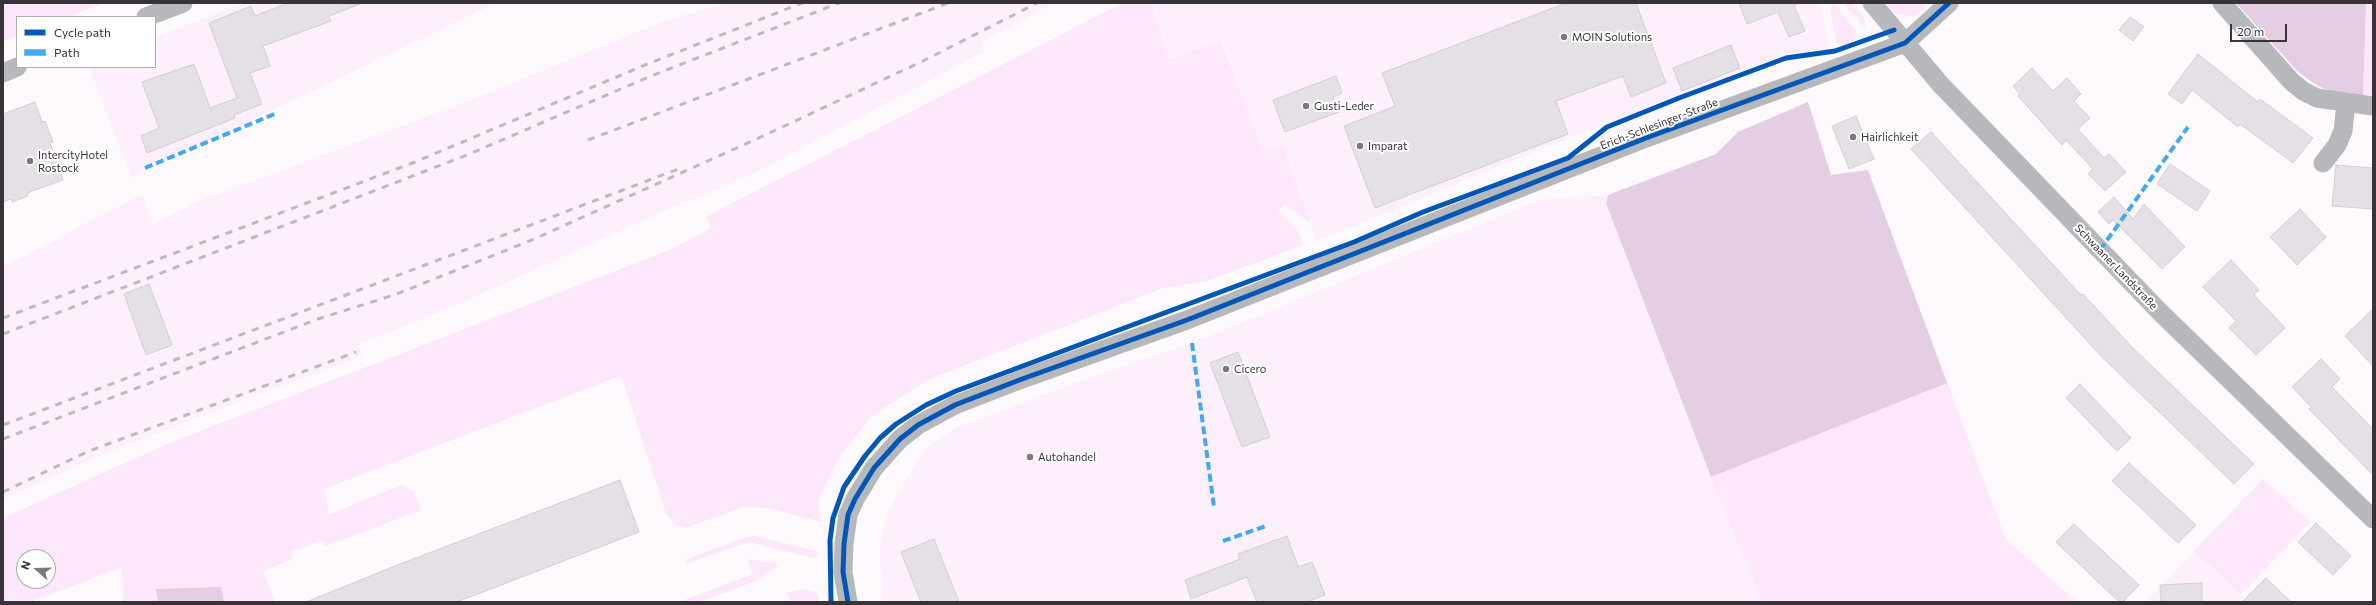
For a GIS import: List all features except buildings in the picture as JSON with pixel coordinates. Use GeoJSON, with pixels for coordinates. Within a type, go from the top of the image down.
{"type":"FeatureCollection","features":[{"type":"Feature","properties":{"kind":"street"},"geometry":{"type":"LineString","coordinates":[[149,16],[183,3]]}},
{"type":"Feature","properties":{"kind":"street","name":"Schwaaner Landstraße"},"geometry":{"type":"LineString","coordinates":[[1872,3],[1941,85],[2160,312],[2326,476],[2373,519]]}},
{"type":"Feature","properties":{"kind":"street"},"geometry":{"type":"LineString","coordinates":[[1905,43],[1949,3]]}},
{"type":"Feature","properties":{"kind":"street"},"geometry":{"type":"LineString","coordinates":[[2222,3],[2291,81],[2303,91],[2317,98],[2346,104],[2373,106]]}},
{"type":"Feature","properties":{"kind":"street","name":"Erich-Schlesinger-Straße"},"geometry":{"type":"LineString","coordinates":[[848,602],[843,572],[844,544],[848,515],[855,500],[874,468],[900,439],[918,425],[955,405],[1034,374],[1187,320],[1646,138],[1905,43]]}},
{"type":"Feature","properties":{"kind":"street"},"geometry":{"type":"LineString","coordinates":[[3,73],[16,67]]}},
{"type":"Feature","properties":{"kind":"street"},"geometry":{"type":"LineString","coordinates":[[2323,163],[2337,145],[2343,131],[2346,104]]}},
{"type":"Feature","properties":{"kind":"shaded area"},"geometry":{"type":"Polygon","coordinates":[[[3,3],[104,3],[71,16],[16,16],[16,36],[3,42],[3,3]]]}},
{"type":"Feature","properties":{"kind":"shaded area"},"geometry":{"type":"Polygon","coordinates":[[[244,3],[496,3],[131,178],[89,68],[156,68],[156,37],[244,3]]]}},
{"type":"Feature","properties":{"kind":"shaded area"},"geometry":{"type":"Polygon","coordinates":[[[727,3],[1054,3],[981,42],[985,51],[751,175],[671,208],[452,307],[358,345],[362,356],[110,451],[3,499],[3,267],[142,194],[152,224],[199,201],[458,105],[664,21],[727,3]]]}},
{"type":"Feature","properties":{"kind":"shaded area"},"geometry":{"type":"Polygon","coordinates":[[[1123,3],[1150,3],[1169,60],[1221,40],[1263,151],[1282,145],[1311,224],[1284,203],[1278,211],[1297,230],[1303,245],[1207,281],[1163,288],[927,380],[873,415],[842,453],[818,501],[821,522],[769,508],[743,507],[686,528],[675,525],[666,513],[622,378],[614,378],[324,489],[329,515],[402,485],[413,491],[421,510],[326,546],[323,540],[291,552],[293,559],[263,571],[275,602],[123,602],[122,567],[30,602],[3,602],[3,518],[172,442],[670,250],[711,228],[707,216],[1123,3]]]}},
{"type":"Feature","properties":{"kind":"shaded area"},"geometry":{"type":"Polygon","coordinates":[[[1150,3],[1820,3],[1829,43],[1825,49],[1784,54],[1583,132],[1317,241],[1282,145],[1263,151],[1222,40],[1169,60],[1150,3]]]}},
{"type":"Feature","properties":{"kind":"shaded area"},"geometry":{"type":"Polygon","coordinates":[[[1843,3],[1852,3],[1864,17],[1866,30],[1843,3]]]}},
{"type":"Feature","properties":{"kind":"shaded area"},"geometry":{"type":"Polygon","coordinates":[[[1886,3],[1930,3],[1915,17],[1894,13],[1886,3]]]}},
{"type":"Feature","properties":{"kind":"shaded area"},"geometry":{"type":"Polygon","coordinates":[[[2236,3],[2366,3],[2363,95],[2347,95],[2322,88],[2309,80],[2296,70],[2236,3]]]}},
{"type":"Feature","properties":{"kind":"shaded area"},"geometry":{"type":"Polygon","coordinates":[[[2366,3],[2373,3],[2373,95],[2363,95],[2366,3]]]}},
{"type":"Feature","properties":{"kind":"shaded area"},"geometry":{"type":"Polygon","coordinates":[[[1835,4],[1857,33],[1854,41],[1847,45],[1836,42],[1830,7],[1835,4]]]}},
{"type":"Feature","properties":{"kind":"shaded area"},"geometry":{"type":"Polygon","coordinates":[[[1808,102],[1831,175],[1868,170],[2006,540],[2077,602],[882,602],[880,544],[888,510],[926,448],[956,428],[1083,380],[1192,343],[1542,199],[1608,195],[1716,154],[1738,132],[1808,102]]]}},
{"type":"Feature","properties":{"kind":"shaded area"},"geometry":{"type":"Polygon","coordinates":[[[1808,102],[1831,175],[1868,170],[1947,383],[1711,477],[1606,203],[1608,195],[1716,154],[1738,132],[1808,102]]]}},
{"type":"Feature","properties":{"kind":"shaded area"},"geometry":{"type":"Polygon","coordinates":[[[1947,383],[2006,540],[2077,602],[1762,602],[1711,477],[1947,383]]]}},
{"type":"Feature","properties":{"kind":"shaded area"},"geometry":{"type":"Polygon","coordinates":[[[2263,479],[2310,522],[2241,595],[2194,551],[2263,479]]]}},
{"type":"Feature","properties":{"kind":"shaded area"},"geometry":{"type":"Polygon","coordinates":[[[754,536],[816,551],[819,555],[815,558],[748,542],[686,564],[685,560],[744,538],[754,536]]]}},
{"type":"Feature","properties":{"kind":"shaded area"},"geometry":{"type":"Polygon","coordinates":[[[2194,551],[2223,578],[2249,602],[2146,602],[2194,551]]]}},
{"type":"Feature","properties":{"kind":"shaded area"},"geometry":{"type":"Polygon","coordinates":[[[748,559],[776,563],[778,566],[756,581],[699,602],[679,602],[753,574],[748,559]]]}},
{"type":"Feature","properties":{"kind":"shaded area"},"geometry":{"type":"Polygon","coordinates":[[[221,587],[224,602],[158,602],[156,589],[221,587]]]}},
{"type":"Feature","properties":{"kind":"shaded area"},"geometry":{"type":"Polygon","coordinates":[[[803,589],[817,593],[819,602],[793,602],[785,593],[803,589]]]}},
{"type":"Feature","properties":{"kind":"railway"},"geometry":{"type":"LineString","coordinates":[[3,318],[415,162],[645,65],[802,3]]}},
{"type":"Feature","properties":{"kind":"railway"},"geometry":{"type":"LineString","coordinates":[[3,334],[467,155],[651,76],[839,3]]}},
{"type":"Feature","properties":{"kind":"railway"},"geometry":{"type":"LineString","coordinates":[[588,140],[948,3]]}},
{"type":"Feature","properties":{"kind":"railway"},"geometry":{"type":"LineString","coordinates":[[3,439],[318,319],[394,295],[532,240],[761,137],[923,61],[1037,3]]}},
{"type":"Feature","properties":{"kind":"railway"},"geometry":{"type":"LineString","coordinates":[[3,425],[681,168]]}},
{"type":"Feature","properties":{"kind":"railway"},"geometry":{"type":"LineString","coordinates":[[3,492],[89,451],[356,352]]}},
{"type":"Feature","properties":{"kind":"marked path"},"geometry":{"type":"LineString","coordinates":[[145,168],[277,113]]}},
{"type":"Feature","properties":{"kind":"marked path"},"geometry":{"type":"LineString","coordinates":[[2100,250],[2188,127]]}},
{"type":"Feature","properties":{"kind":"marked path"},"geometry":{"type":"LineString","coordinates":[[1192,343],[1214,507]]}},
{"type":"Feature","properties":{"kind":"marked path"},"geometry":{"type":"LineString","coordinates":[[1223,541],[1266,526]]}},
{"type":"Feature","properties":{"kind":"cycle path"},"geometry":{"type":"LineString","coordinates":[[848,602],[843,572],[844,544],[848,515],[855,499],[874,468],[900,439],[918,425],[955,405],[1022,379],[1187,320],[1646,138],[1905,43],[1949,3]]}},
{"type":"Feature","properties":{"kind":"cycle path"},"geometry":{"type":"LineString","coordinates":[[831,602],[830,540],[833,518],[844,487],[865,456],[880,438],[896,424],[926,405],[956,391],[1354,242],[1423,212],[1568,158],[1607,127],[1679,98],[1786,58],[1835,51],[1894,30]]}},
{"type":"Feature","properties":{"kind":"place","name":"MOIN Solutions"},"geometry":{"type":"Point","coordinates":[1564,37]}},
{"type":"Feature","properties":{"kind":"place","name":"Gusti-Leder"},"geometry":{"type":"Point","coordinates":[1306,106]}},
{"type":"Feature","properties":{"kind":"place","name":"Hairlichkeit"},"geometry":{"type":"Point","coordinates":[1853,137]}},
{"type":"Feature","properties":{"kind":"place","name":"Imparat"},"geometry":{"type":"Point","coordinates":[1360,146]}},
{"type":"Feature","properties":{"kind":"place","name":"IntercityHotel Rostock"},"geometry":{"type":"Point","coordinates":[30,161]}},
{"type":"Feature","properties":{"kind":"place","name":"Cicero"},"geometry":{"type":"Point","coordinates":[1226,369]}},
{"type":"Feature","properties":{"kind":"place","name":"Autohandel"},"geometry":{"type":"Point","coordinates":[1030,457]}}]}
